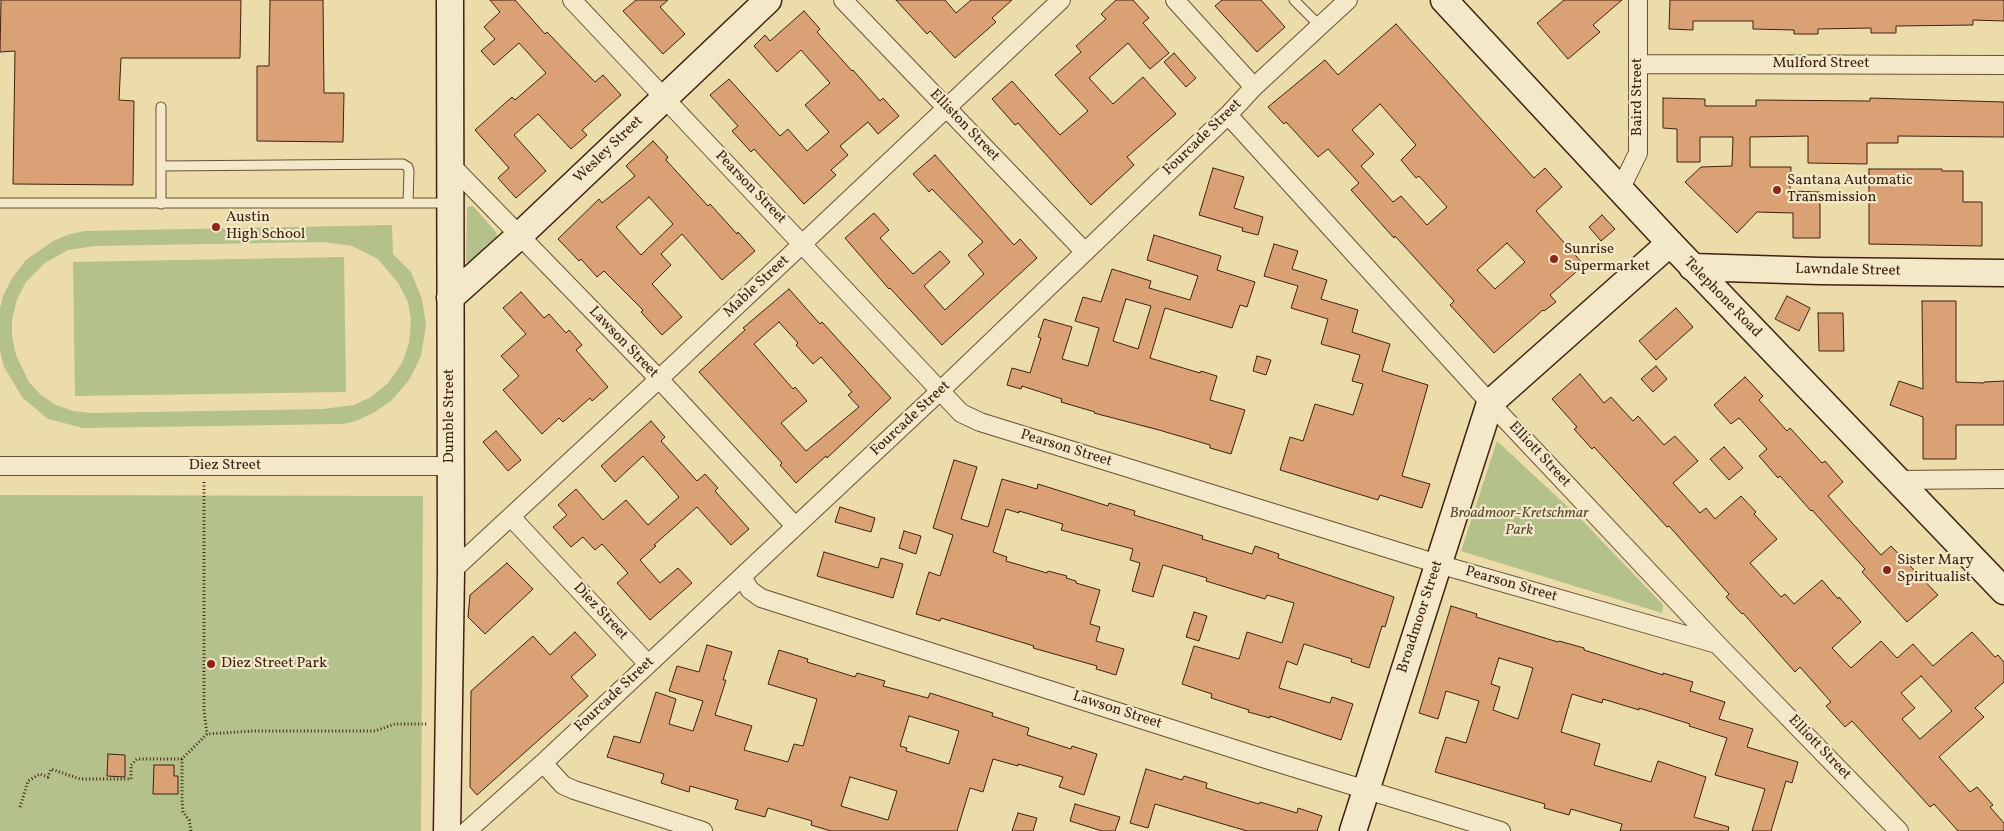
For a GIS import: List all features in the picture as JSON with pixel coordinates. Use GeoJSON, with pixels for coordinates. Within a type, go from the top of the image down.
{"type":"FeatureCollection","features":[{"type":"Feature","properties":{"kind":"street","name":"Dumble Street"},"geometry":{"type":"LineString","coordinates":[[447,831],[451,572],[450,0]]}},
{"type":"Feature","properties":{"kind":"street","name":"Pearson Street"},"geometry":{"type":"LineString","coordinates":[[572,0],[961,413],[980,422],[1438,564],[1717,644]]}},
{"type":"Feature","properties":{"kind":"street","name":"Wesley Street"},"geometry":{"type":"LineString","coordinates":[[450,298],[519,236],[768,0]]}},
{"type":"Feature","properties":{"kind":"street","name":"Elliston Street"},"geometry":{"type":"LineString","coordinates":[[843,0],[1084,251]]}},
{"type":"Feature","properties":{"kind":"street","name":"Mable Street"},"geometry":{"type":"LineString","coordinates":[[451,572],[1061,0]]}},
{"type":"Feature","properties":{"kind":"street"},"geometry":{"type":"LineString","coordinates":[[1175,0],[1254,87]]}},
{"type":"Feature","properties":{"kind":"street","name":"Fourcade Street"},"geometry":{"type":"LineString","coordinates":[[468,831],[543,764],[940,392],[1084,251],[1228,115],[1254,87],[1348,0]]}},
{"type":"Feature","properties":{"kind":"street","name":"Telephone Road"},"geometry":{"type":"LineString","coordinates":[[1444,0],[1692,267],[2004,592]]}},
{"type":"Feature","properties":{"kind":"street","name":"Baird Street"},"geometry":{"type":"LineString","coordinates":[[1620,190],[1638,153],[1638,0]]}},
{"type":"Feature","properties":{"kind":"street","name":"Mulford Street"},"geometry":{"type":"LineString","coordinates":[[1638,64],[2004,65]]}},
{"type":"Feature","properties":{"kind":"street","name":"Elliott Street"},"geometry":{"type":"LineString","coordinates":[[1228,115],[1490,403],[1717,644],[1899,831]]}},
{"type":"Feature","properties":{"kind":"street","name":"Lawson Street"},"geometry":{"type":"LineString","coordinates":[[449,163],[659,379],[795,526]]}},
{"type":"Feature","properties":{"kind":"street"},"geometry":{"type":"LineString","coordinates":[[1490,403],[1670,243]]}},
{"type":"Feature","properties":{"kind":"street","name":"Lawndale Street"},"geometry":{"type":"LineString","coordinates":[[1692,267],[1820,271],[2004,273]]}},
{"type":"Feature","properties":{"kind":"street","name":"Broadmoor Street"},"geometry":{"type":"LineString","coordinates":[[1353,831],[1490,403]]}},
{"type":"Feature","properties":{"kind":"street","name":"Diez Street"},"geometry":{"type":"LineString","coordinates":[[0,466],[450,466]]}},
{"type":"Feature","properties":{"kind":"street"},"geometry":{"type":"LineString","coordinates":[[1895,480],[2004,479]]}},
{"type":"Feature","properties":{"kind":"street","name":"Diez Street"},"geometry":{"type":"LineString","coordinates":[[511,517],[648,664]]}},
{"type":"Feature","properties":{"kind":"street","name":"Lawson Street"},"geometry":{"type":"LineString","coordinates":[[742,577],[750,590],[761,598],[1501,831]]}},
{"type":"Feature","properties":{"kind":"street"},"geometry":{"type":"LineString","coordinates":[[543,764],[563,786],[703,831]]}},
{"type":"Feature","properties":{"kind":"lane"},"geometry":{"type":"LineString","coordinates":[[1294,0],[1320,26]]}},
{"type":"Feature","properties":{"kind":"lane"},"geometry":{"type":"LineString","coordinates":[[160,107],[162,166],[160,204]]}},
{"type":"Feature","properties":{"kind":"lane"},"geometry":{"type":"LineString","coordinates":[[162,166],[403,164],[408,167],[409,171],[408,203]]}},
{"type":"Feature","properties":{"kind":"lane"},"geometry":{"type":"LineString","coordinates":[[0,203],[450,203]]}},
{"type":"Feature","properties":{"kind":"path"},"geometry":{"type":"LineString","coordinates":[[204,466],[204,711],[207,734]]}},
{"type":"Feature","properties":{"kind":"path"},"geometry":{"type":"LineString","coordinates":[[191,831],[189,820],[183,812],[182,759],[207,734],[254,731],[375,731],[396,724],[449,724]]}},
{"type":"Feature","properties":{"kind":"path"},"geometry":{"type":"LineString","coordinates":[[20,807],[28,781],[40,774],[48,777],[51,769],[80,779],[131,779],[131,765],[137,759],[182,759]]}},
{"type":"Feature","properties":{"kind":"green space"},"geometry":{"type":"Polygon","coordinates":[[[473,206],[496,232],[498,239],[468,266],[466,260],[467,210],[468,207],[473,206]]]}},
{"type":"Feature","properties":{"kind":"green space"},"geometry":{"type":"Polygon","coordinates":[[[392,225],[393,254],[411,272],[422,299],[426,325],[421,356],[409,380],[391,401],[373,413],[356,421],[343,424],[83,428],[48,419],[22,397],[4,367],[0,351],[0,308],[3,296],[12,278],[26,260],[53,241],[70,234],[85,231],[392,225]],[[324,242],[95,246],[68,250],[45,263],[26,282],[17,299],[12,320],[12,336],[16,355],[29,382],[41,395],[56,405],[73,411],[91,413],[323,409],[354,405],[371,397],[388,383],[402,363],[409,343],[411,320],[408,302],[399,284],[378,259],[352,246],[324,242]]]}},
{"type":"Feature","properties":{"kind":"green space"},"geometry":{"type":"Polygon","coordinates":[[[344,257],[346,392],[75,396],[73,262],[344,257]]]}},
{"type":"Feature","properties":{"kind":"green space","name":"Broadmoor-Kretschmar Park"},"geometry":{"type":"Polygon","coordinates":[[[1497,441],[1581,519],[1663,605],[1662,613],[1461,551],[1497,441]]]}},
{"type":"Feature","properties":{"kind":"green space","name":"Diez Street Park"},"geometry":{"type":"Polygon","coordinates":[[[0,495],[423,496],[421,831],[0,831],[0,495]]]}},
{"type":"Feature","properties":{"kind":"building"},"geometry":{"type":"Polygon","coordinates":[[[1,0],[241,0],[240,58],[121,58],[119,100],[134,101],[133,185],[13,184],[15,51],[0,52],[1,0]]]}},
{"type":"Feature","properties":{"kind":"building"},"geometry":{"type":"Polygon","coordinates":[[[270,0],[323,0],[324,93],[344,93],[343,142],[257,141],[257,66],[269,66],[270,0]]]}},
{"type":"Feature","properties":{"kind":"building"},"geometry":{"type":"Polygon","coordinates":[[[490,0],[515,0],[545,34],[547,32],[595,82],[603,75],[621,95],[582,130],[587,135],[571,149],[538,114],[514,135],[546,171],[516,198],[498,178],[509,168],[475,130],[512,97],[515,100],[546,73],[519,43],[494,65],[481,51],[495,39],[484,27],[500,12],[490,0]]]}},
{"type":"Feature","properties":{"kind":"building"},"geometry":{"type":"Polygon","coordinates":[[[636,0],[668,0],[660,7],[685,34],[663,54],[623,11],[636,0]]]}},
{"type":"Feature","properties":{"kind":"building"},"geometry":{"type":"Polygon","coordinates":[[[896,0],[945,0],[956,13],[971,0],[1012,0],[992,18],[996,22],[955,58],[930,31],[927,34],[896,0]]]}},
{"type":"Feature","properties":{"kind":"building"},"geometry":{"type":"Polygon","coordinates":[[[1116,0],[1133,0],[1149,18],[1143,23],[1169,53],[1150,69],[1128,43],[1089,78],[1113,104],[1143,77],[1176,114],[1127,157],[1134,165],[1091,205],[1018,123],[1015,125],[992,99],[1012,81],[1060,135],[1088,111],[1055,75],[1081,52],[1076,46],[1106,19],[1101,14],[1116,0]]]}},
{"type":"Feature","properties":{"kind":"building"},"geometry":{"type":"Polygon","coordinates":[[[1222,0],[1261,0],[1285,27],[1257,52],[1215,6],[1222,0]]]}},
{"type":"Feature","properties":{"kind":"building"},"geometry":{"type":"Polygon","coordinates":[[[1564,0],[1622,0],[1593,25],[1600,32],[1568,59],[1537,23],[1564,0]]]}},
{"type":"Feature","properties":{"kind":"building"},"geometry":{"type":"Polygon","coordinates":[[[1670,0],[2004,0],[2004,21],[1973,20],[1973,25],[1896,26],[1896,33],[1871,33],[1871,28],[1818,29],[1818,34],[1794,34],[1794,30],[1753,29],[1753,21],[1693,21],[1693,30],[1669,29],[1670,0]]]}},
{"type":"Feature","properties":{"kind":"building"},"geometry":{"type":"Polygon","coordinates":[[[804,11],[820,29],[817,32],[852,71],[880,101],[883,98],[899,116],[878,134],[868,122],[840,146],[848,155],[831,170],[836,175],[804,204],[754,149],[751,152],[732,131],[738,126],[710,95],[729,79],[780,136],[788,129],[807,151],[829,132],[805,105],[830,83],[801,50],[777,72],[754,46],[765,35],[770,41],[804,11]]]}},
{"type":"Feature","properties":{"kind":"building"},"geometry":{"type":"Polygon","coordinates":[[[1396,24],[1534,178],[1545,168],[1562,187],[1536,211],[1584,265],[1550,295],[1556,302],[1543,310],[1494,353],[1450,305],[1454,301],[1351,190],[1359,183],[1328,149],[1318,157],[1286,122],[1284,124],[1268,107],[1325,60],[1338,75],[1396,24]],[[1380,104],[1352,130],[1374,154],[1361,166],[1393,202],[1401,196],[1427,225],[1447,207],[1419,176],[1416,178],[1401,160],[1416,145],[1380,104]],[[1507,243],[1477,270],[1495,289],[1525,262],[1507,243]]]}},
{"type":"Feature","properties":{"kind":"building"},"geometry":{"type":"Polygon","coordinates":[[[1174,53],[1196,78],[1186,87],[1164,62],[1174,53]]]}},
{"type":"Feature","properties":{"kind":"building"},"geometry":{"type":"Polygon","coordinates":[[[1663,98],[1705,99],[1705,106],[1756,106],[1756,100],[1870,101],[1870,98],[2004,102],[2004,137],[1898,136],[1898,143],[1867,143],[1867,164],[1808,163],[1808,136],[1750,137],[1750,167],[1791,167],[1790,191],[1820,192],[1820,238],[1793,238],[1793,213],[1757,212],[1737,233],[1685,182],[1701,167],[1732,166],[1733,137],[1700,137],[1700,162],[1677,162],[1677,129],[1663,128],[1663,98]]]}},
{"type":"Feature","properties":{"kind":"building"},"geometry":{"type":"Polygon","coordinates":[[[653,141],[668,157],[666,160],[708,206],[710,204],[755,251],[722,280],[682,234],[661,254],[671,265],[652,284],[682,317],[662,335],[641,312],[643,310],[604,271],[597,277],[581,259],[579,261],[558,239],[599,199],[602,203],[635,176],[626,166],[653,141]],[[649,197],[616,227],[641,255],[673,224],[649,197]]]}},
{"type":"Feature","properties":{"kind":"building"},"geometry":{"type":"Polygon","coordinates":[[[935,155],[1014,245],[1020,239],[1037,258],[942,345],[889,289],[845,238],[874,213],[889,230],[880,238],[913,274],[940,251],[950,262],[924,286],[945,310],[984,274],[968,255],[983,242],[932,189],[929,192],[913,174],[935,155]]]}},
{"type":"Feature","properties":{"kind":"building"},"geometry":{"type":"Polygon","coordinates":[[[1213,168],[1244,177],[1234,208],[1263,217],[1258,235],[1242,231],[1243,228],[1199,215],[1213,168]]]}},
{"type":"Feature","properties":{"kind":"building"},"geometry":{"type":"Polygon","coordinates":[[[1869,169],[1942,169],[1942,171],[1963,171],[1963,202],[1982,202],[1982,246],[1869,244],[1869,169]]]}},
{"type":"Feature","properties":{"kind":"building"},"geometry":{"type":"Polygon","coordinates":[[[1602,215],[1615,229],[1601,241],[1589,227],[1602,215]]]}},
{"type":"Feature","properties":{"kind":"building"},"geometry":{"type":"Polygon","coordinates":[[[1154,235],[1221,256],[1217,270],[1255,282],[1247,307],[1240,305],[1232,328],[1165,308],[1150,358],[1200,373],[1201,371],[1217,376],[1210,400],[1245,410],[1231,454],[1210,448],[1210,445],[1094,413],[1061,402],[1062,399],[1022,386],[1021,389],[1007,385],[1012,368],[1030,373],[1041,338],[1038,337],[1044,319],[1072,327],[1062,359],[1088,366],[1099,328],[1075,321],[1083,297],[1101,302],[1112,269],[1151,281],[1149,288],[1190,300],[1198,276],[1147,260],[1154,235]],[[1126,299],[1113,341],[1138,349],[1151,306],[1126,299]]]}},
{"type":"Feature","properties":{"kind":"building"},"geometry":{"type":"Polygon","coordinates":[[[1274,244],[1298,251],[1292,269],[1327,280],[1321,299],[1358,310],[1352,332],[1390,344],[1382,371],[1428,385],[1402,476],[1430,484],[1422,508],[1380,495],[1378,500],[1280,470],[1290,437],[1303,441],[1315,404],[1353,415],[1363,384],[1352,381],[1360,355],[1321,344],[1328,319],[1291,308],[1298,286],[1264,276],[1274,244]]]}},
{"type":"Feature","properties":{"kind":"building"},"geometry":{"type":"Polygon","coordinates":[[[789,289],[820,324],[822,322],[891,398],[827,458],[826,456],[796,483],[780,465],[782,463],[699,372],[745,330],[743,328],[789,289]],[[779,322],[754,344],[793,389],[795,387],[807,401],[781,423],[806,451],[859,407],[848,395],[852,392],[821,357],[813,364],[796,345],[798,343],[779,322]]]}},
{"type":"Feature","properties":{"kind":"building"},"geometry":{"type":"Polygon","coordinates":[[[521,292],[544,318],[549,314],[566,333],[569,330],[582,345],[576,350],[608,387],[592,401],[590,398],[563,422],[559,418],[542,434],[503,390],[519,376],[501,356],[526,334],[503,308],[521,292]]]}},
{"type":"Feature","properties":{"kind":"building"},"geometry":{"type":"Polygon","coordinates":[[[1787,296],[1810,308],[1799,331],[1775,319],[1787,296]]]}},
{"type":"Feature","properties":{"kind":"building"},"geometry":{"type":"Polygon","coordinates":[[[1922,301],[1956,301],[1956,382],[1984,383],[2004,381],[2004,425],[1956,425],[1956,459],[1923,459],[1923,417],[1890,405],[1899,381],[1923,389],[1922,301]]]}},
{"type":"Feature","properties":{"kind":"building"},"geometry":{"type":"Polygon","coordinates":[[[1676,308],[1693,327],[1656,360],[1639,341],[1676,308]]]}},
{"type":"Feature","properties":{"kind":"building"},"geometry":{"type":"Polygon","coordinates":[[[1818,313],[1843,313],[1844,351],[1819,351],[1818,313]]]}},
{"type":"Feature","properties":{"kind":"building"},"geometry":{"type":"Polygon","coordinates":[[[1257,356],[1271,360],[1266,375],[1253,371],[1257,356]]]}},
{"type":"Feature","properties":{"kind":"building"},"geometry":{"type":"Polygon","coordinates":[[[1656,366],[1667,379],[1653,392],[1641,379],[1656,366]]]}},
{"type":"Feature","properties":{"kind":"building"},"geometry":{"type":"Polygon","coordinates":[[[1580,374],[1604,403],[1611,397],[1633,421],[1638,416],[1664,445],[1675,436],[1698,461],[1673,483],[1700,513],[1706,508],[1715,519],[1741,496],[1756,512],[1754,514],[1777,539],[1750,563],[1781,597],[1785,594],[1794,604],[1822,580],[1861,622],[1832,648],[1851,668],[1881,641],[1897,658],[1913,644],[1933,666],[1972,632],[1995,657],[1998,655],[2004,662],[2004,682],[1975,708],[1984,717],[1939,757],[1970,792],[1977,787],[1993,805],[1990,807],[2004,823],[2004,831],[1958,831],[1934,804],[1930,807],[1852,721],[1845,727],[1826,706],[1831,702],[1800,667],[1795,672],[1743,613],[1726,597],[1729,594],[1669,526],[1667,527],[1594,447],[1592,449],[1574,429],[1577,427],[1552,399],[1580,374]],[[1921,676],[1901,693],[1915,708],[1902,719],[1920,739],[1952,711],[1921,676]]]}},
{"type":"Feature","properties":{"kind":"building"},"geometry":{"type":"Polygon","coordinates":[[[1745,377],[1763,396],[1759,400],[1787,431],[1790,428],[1822,463],[1825,461],[1843,482],[1828,496],[1881,555],[1891,546],[1938,595],[1907,622],[1862,572],[1865,569],[1812,510],[1780,476],[1778,478],[1759,456],[1767,449],[1739,418],[1731,424],[1714,405],[1745,377]]]}},
{"type":"Feature","properties":{"kind":"building"},"geometry":{"type":"Polygon","coordinates":[[[651,421],[665,437],[661,441],[697,481],[705,474],[718,488],[715,491],[749,529],[731,545],[697,507],[654,545],[656,546],[640,560],[660,583],[678,568],[692,583],[650,620],[617,583],[628,573],[602,544],[595,550],[583,537],[571,547],[553,527],[567,515],[558,505],[576,489],[603,520],[626,500],[648,525],[679,497],[643,456],[615,482],[601,466],[651,421]]]}},
{"type":"Feature","properties":{"kind":"building"},"geometry":{"type":"Polygon","coordinates":[[[496,431],[521,460],[508,471],[483,442],[496,431]]]}},
{"type":"Feature","properties":{"kind":"building"},"geometry":{"type":"Polygon","coordinates":[[[1724,447],[1743,468],[1729,480],[1710,459],[1724,447]]]}},
{"type":"Feature","properties":{"kind":"building"},"geometry":{"type":"Polygon","coordinates":[[[954,460],[977,467],[961,519],[988,527],[1002,479],[1037,489],[1038,484],[1108,506],[1109,503],[1135,511],[1134,515],[1203,536],[1202,539],[1252,554],[1255,546],[1279,554],[1278,558],[1394,597],[1385,627],[1382,626],[1369,668],[1351,662],[1352,659],[1304,644],[1297,665],[1287,661],[1279,688],[1330,703],[1332,697],[1353,704],[1341,740],[1270,716],[1270,718],[1248,712],[1249,710],[1211,698],[1212,694],[1182,684],[1194,646],[1239,659],[1247,632],[1282,643],[1294,603],[1267,595],[1265,599],[1206,581],[1207,578],[1163,565],[1153,597],[1132,591],[1140,563],[1130,560],[1133,549],[1061,530],[1063,524],[1006,509],[993,552],[1007,557],[1006,561],[1047,573],[1048,571],[1067,576],[1066,578],[1076,581],[1076,583],[1100,590],[1090,624],[1100,627],[1096,641],[1124,649],[1116,675],[1096,669],[1097,666],[1033,648],[1034,646],[941,618],[940,621],[916,614],[929,572],[940,576],[953,535],[933,528],[954,460]]]}},
{"type":"Feature","properties":{"kind":"building"},"geometry":{"type":"Polygon","coordinates":[[[840,507],[875,518],[871,532],[835,522],[840,507]]]}},
{"type":"Feature","properties":{"kind":"building"},"geometry":{"type":"Polygon","coordinates":[[[904,531],[921,536],[916,554],[899,548],[904,531]]]}},
{"type":"Feature","properties":{"kind":"building"},"geometry":{"type":"Polygon","coordinates":[[[824,552],[878,568],[881,558],[903,564],[893,598],[817,576],[824,552]]]}},
{"type":"Feature","properties":{"kind":"building"},"geometry":{"type":"Polygon","coordinates":[[[507,563],[533,589],[485,634],[468,617],[470,595],[507,563]]]}},
{"type":"Feature","properties":{"kind":"building"},"geometry":{"type":"Polygon","coordinates":[[[1451,606],[1477,614],[1476,617],[1584,648],[1584,650],[1663,675],[1663,673],[1693,682],[1690,691],[1725,702],[1719,719],[1753,729],[1747,747],[1798,762],[1792,783],[1786,781],[1771,831],[1752,831],[1765,789],[1715,775],[1727,738],[1639,708],[1639,710],[1603,699],[1602,703],[1572,694],[1561,732],[1600,744],[1594,765],[1651,782],[1658,761],[1706,777],[1694,817],[1729,827],[1728,831],[1620,831],[1622,824],[1571,809],[1569,815],[1544,808],[1545,804],[1435,772],[1446,737],[1466,743],[1479,701],[1446,691],[1438,719],[1419,713],[1451,606]],[[1499,658],[1491,684],[1500,687],[1493,710],[1518,719],[1533,668],[1499,658]]]}},
{"type":"Feature","properties":{"kind":"building"},"geometry":{"type":"Polygon","coordinates":[[[1194,612],[1207,616],[1199,641],[1186,637],[1194,612]]]}},
{"type":"Feature","properties":{"kind":"building"},"geometry":{"type":"Polygon","coordinates":[[[575,632],[596,655],[571,677],[588,696],[477,795],[470,787],[471,691],[533,636],[550,655],[575,632]]]}},
{"type":"Feature","properties":{"kind":"building"},"geometry":{"type":"Polygon","coordinates":[[[707,645],[732,652],[723,680],[726,680],[715,715],[752,726],[744,750],[788,762],[794,744],[803,746],[817,699],[768,684],[779,650],[808,659],[807,662],[855,677],[857,673],[885,681],[883,686],[928,698],[930,693],[993,713],[992,716],[1029,728],[1027,735],[1071,749],[1072,746],[1097,754],[1084,795],[1059,787],[1063,777],[993,759],[983,792],[970,788],[957,831],[831,831],[811,825],[812,821],[768,808],[765,817],[735,809],[738,800],[690,786],[689,792],[661,783],[664,774],[607,757],[614,736],[640,743],[656,692],[676,699],[669,724],[693,731],[703,701],[669,691],[677,666],[699,672],[707,645]],[[909,716],[900,746],[907,748],[906,751],[949,764],[959,731],[909,716]],[[850,777],[841,806],[888,820],[897,791],[850,777]]]}},
{"type":"Feature","properties":{"kind":"building"},"geometry":{"type":"Polygon","coordinates":[[[108,754],[125,755],[125,777],[107,776],[108,754]]]}},
{"type":"Feature","properties":{"kind":"building"},"geometry":{"type":"Polygon","coordinates":[[[154,765],[174,765],[174,776],[178,776],[178,794],[153,794],[154,765]]]}},
{"type":"Feature","properties":{"kind":"building"},"geometry":{"type":"Polygon","coordinates":[[[1146,769],[1182,780],[1184,776],[1207,783],[1206,788],[1259,804],[1260,802],[1297,813],[1298,808],[1322,816],[1317,831],[1247,831],[1155,804],[1148,828],[1130,823],[1146,769]]]}},
{"type":"Feature","properties":{"kind":"building"},"geometry":{"type":"Polygon","coordinates":[[[1075,804],[1120,817],[1115,831],[1102,831],[1070,821],[1075,804]]]}},
{"type":"Feature","properties":{"kind":"building"},"geometry":{"type":"Polygon","coordinates":[[[1018,813],[1037,818],[1033,831],[1012,831],[1018,813]]]}},
{"type":"Feature","properties":{"kind":"place","name":"Santana Automatic Transmission"},"geometry":{"type":"Point","coordinates":[1777,190]}},
{"type":"Feature","properties":{"kind":"place","name":"Austin High School"},"geometry":{"type":"Point","coordinates":[216,227]}},
{"type":"Feature","properties":{"kind":"place","name":"Sunrise Supermarket"},"geometry":{"type":"Point","coordinates":[1554,259]}},
{"type":"Feature","properties":{"kind":"place","name":"Sister Mary Spiritualist"},"geometry":{"type":"Point","coordinates":[1887,570]}},
{"type":"Feature","properties":{"kind":"place","name":"Diez Street Park"},"geometry":{"type":"Point","coordinates":[211,664]}}]}
